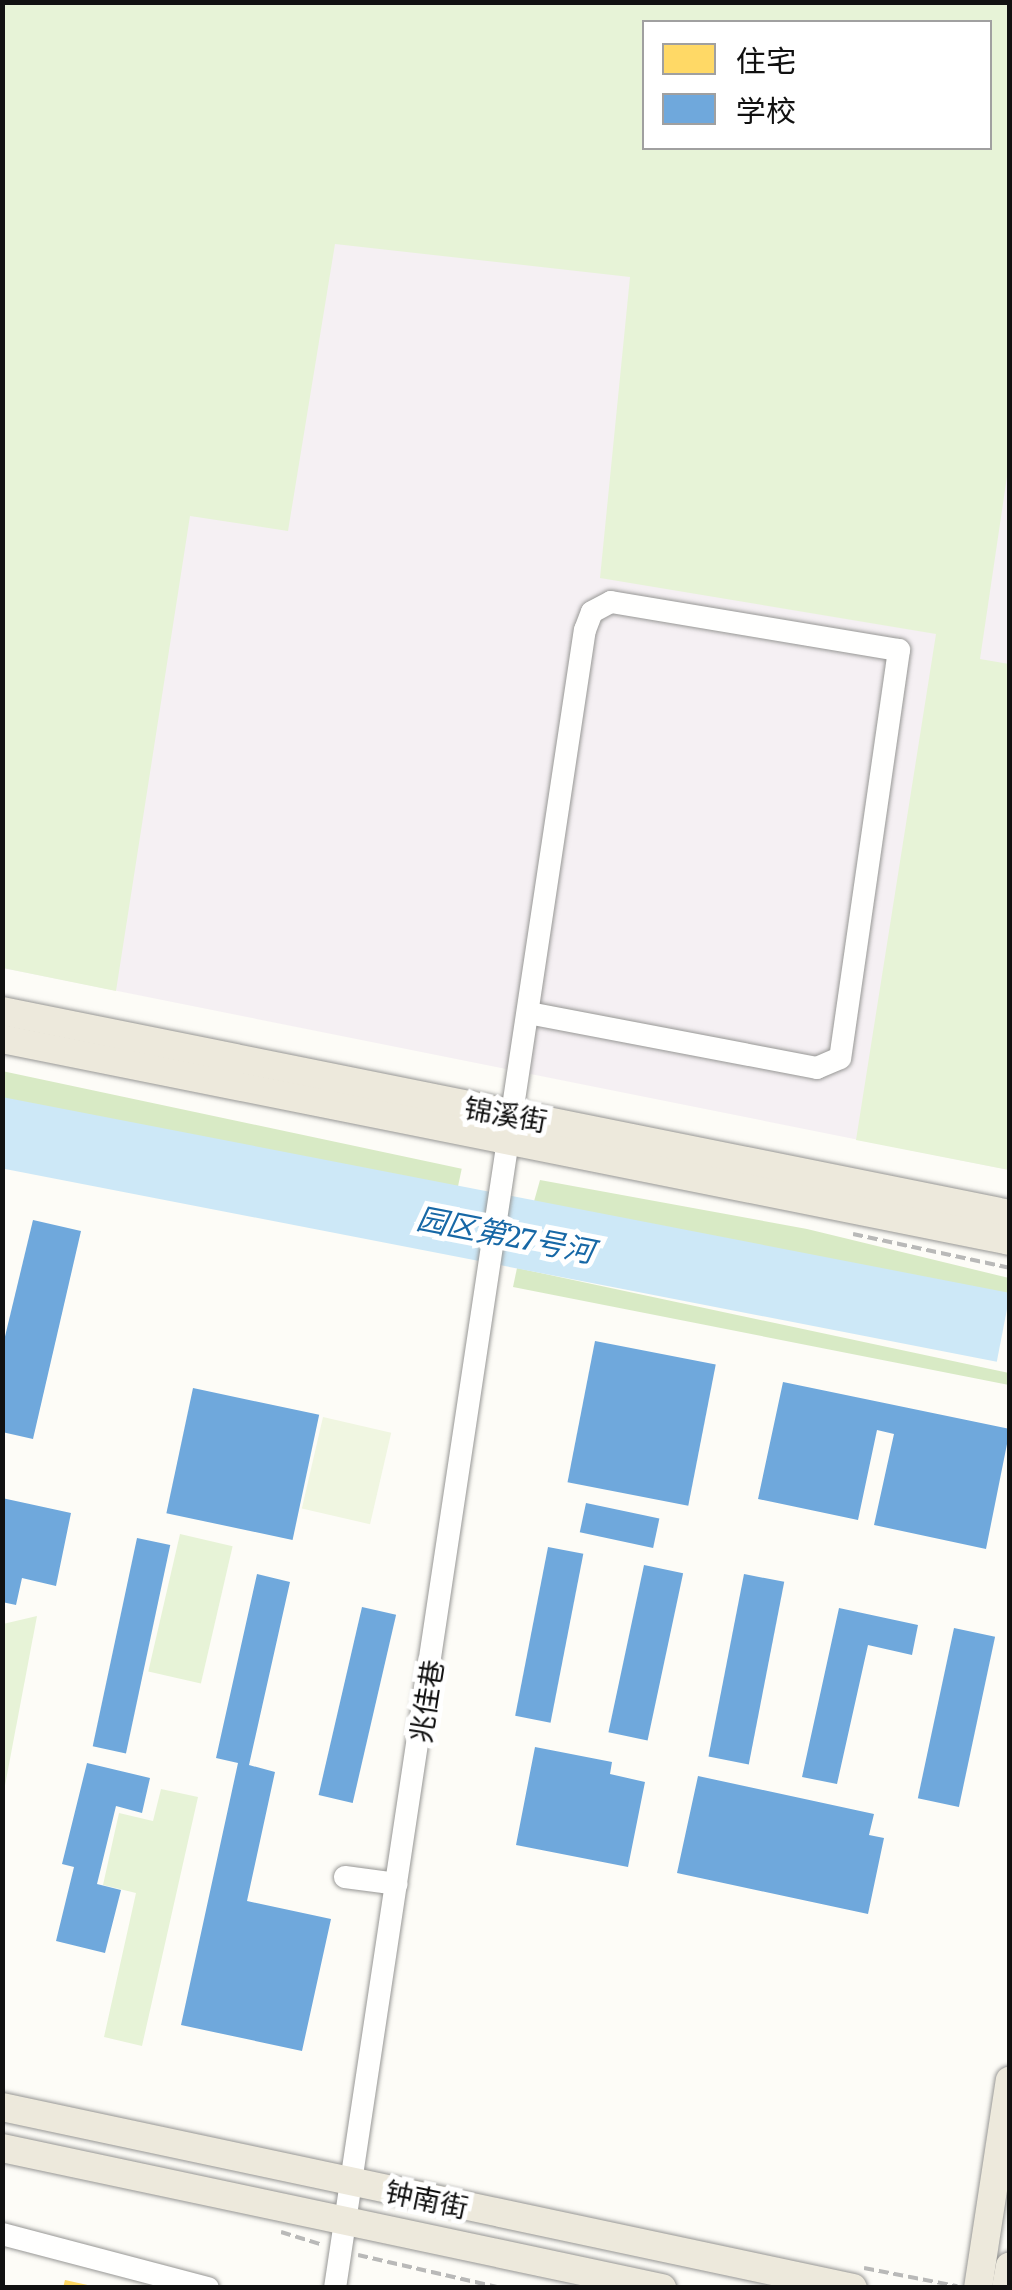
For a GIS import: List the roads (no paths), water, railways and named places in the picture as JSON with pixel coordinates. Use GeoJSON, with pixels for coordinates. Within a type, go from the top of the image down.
{"type":"FeatureCollection","features":[{"type":"Feature","properties":{"kind":"main road","name":"锦溪街"},"geometry":{"type":"LineString","coordinates":[[2,1012],[1010,1242]]}},
{"type":"Feature","properties":{"kind":"main road","name":"锦溪街"},"geometry":{"type":"LineString","coordinates":[[2,1039],[1010,1214]]}},
{"type":"Feature","properties":{"kind":"main road"},"geometry":{"type":"LineString","coordinates":[[978,2288],[1010,2080]]}},
{"type":"Feature","properties":{"kind":"main road","name":"钟南街"},"geometry":{"type":"LineString","coordinates":[[2,2107],[853,2288]]}},
{"type":"Feature","properties":{"kind":"main road","name":"钟南街"},"geometry":{"type":"LineString","coordinates":[[2,2148],[662,2288]]}},
{"type":"Feature","properties":{"kind":"main road"},"geometry":{"type":"LineString","coordinates":[[1006,2288],[1010,2266]]}},
{"type":"Feature","properties":{"kind":"street","name":"兆佳巷"},"geometry":{"type":"LineString","coordinates":[[335,2288],[514,1128],[528,1013],[585,630],[600,604],[900,650],[840,1058],[817,1068],[528,1013]]}},
{"type":"Feature","properties":{"kind":"street"},"geometry":{"type":"LineString","coordinates":[[345,1876],[397,1884]]}},
{"type":"Feature","properties":{"kind":"street"},"geometry":{"type":"LineString","coordinates":[[2,2234],[208,2288]]}},
{"type":"Feature","properties":{"kind":"water","name":"园区第27号河"},"geometry":{"type":"Polygon","coordinates":[[[2,1097],[1010,1293],[997,1362],[2,1168],[2,1097]]]}}]}
